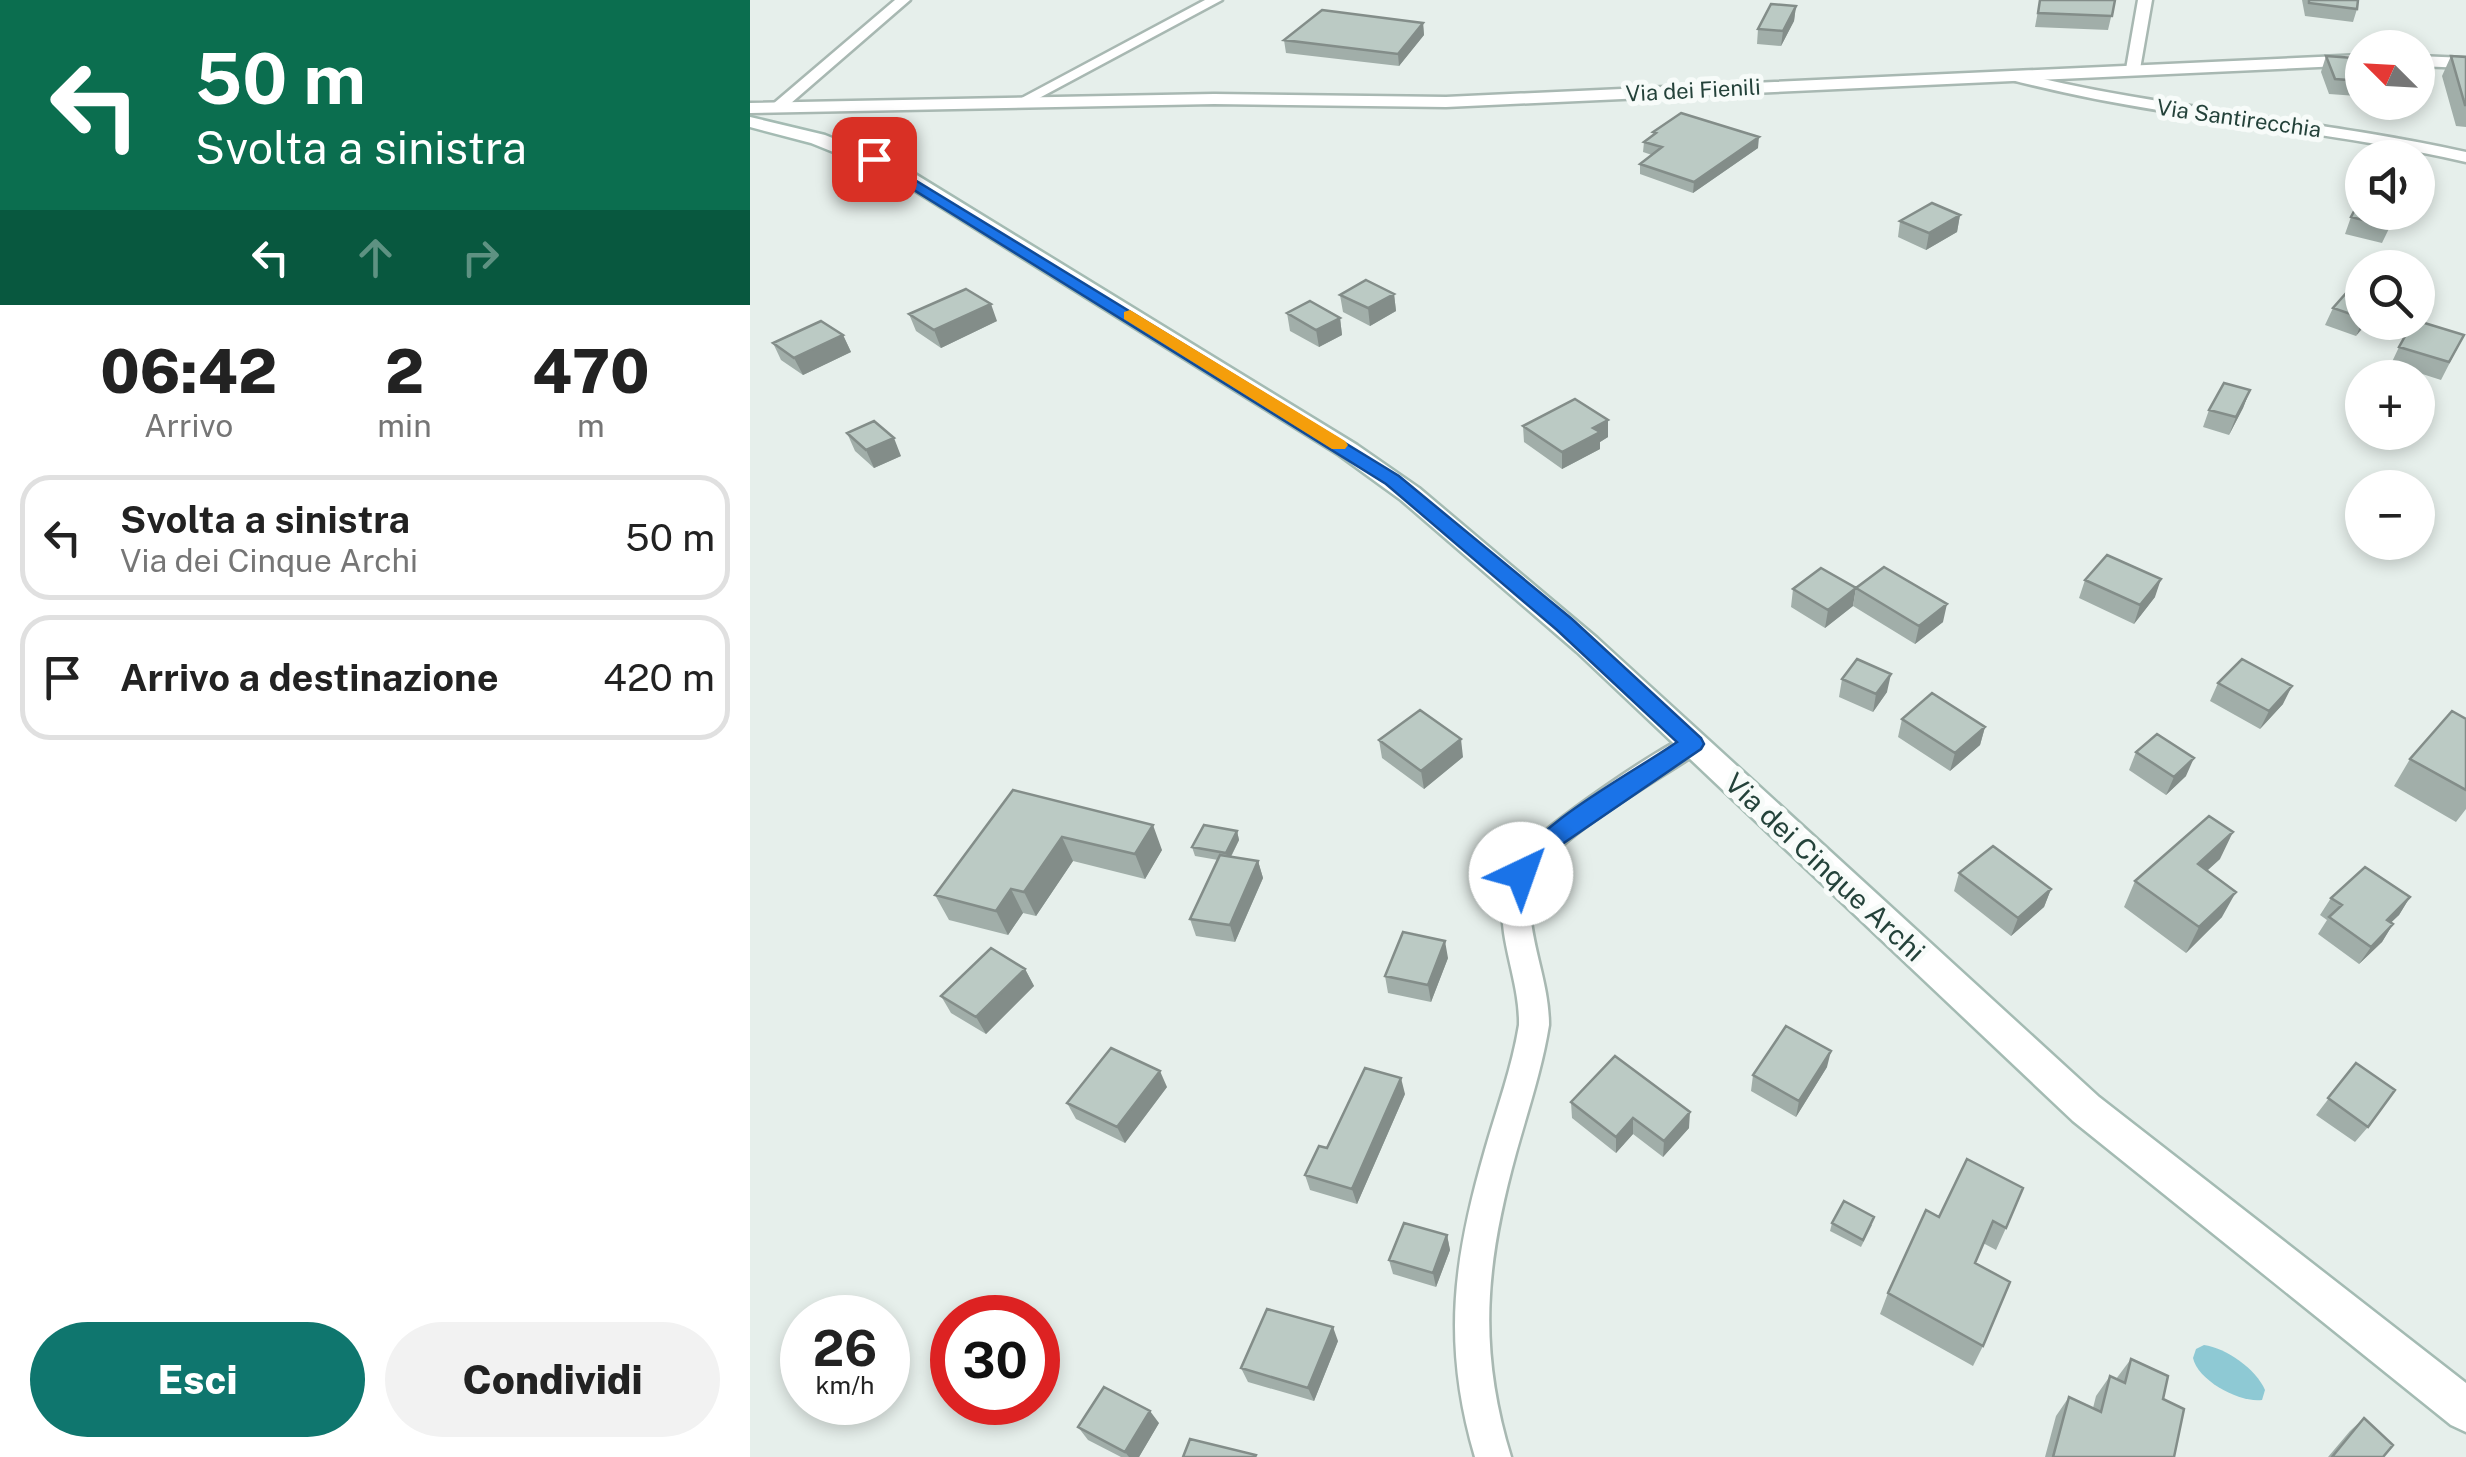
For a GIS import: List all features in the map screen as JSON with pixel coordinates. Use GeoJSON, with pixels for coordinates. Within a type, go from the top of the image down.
{"type":"FeatureCollection","features":[{"type":"Feature","properties":{"kind":"street"},"geometry":{"type":"LineString","coordinates":[[778,107],[903,0]]}},
{"type":"Feature","properties":{"kind":"street","name":"Via dei Fienili"},"geometry":{"type":"LineString","coordinates":[[1023,101],[1214,0]]}},
{"type":"Feature","properties":{"kind":"street"},"geometry":{"type":"LineString","coordinates":[[2134,69],[2136,37],[2145,0]]}},
{"type":"Feature","properties":{"kind":"street","name":"Via dei Fienili"},"geometry":{"type":"LineString","coordinates":[[750,108],[1023,101],[1431,102],[2345,61]]}},
{"type":"Feature","properties":{"kind":"street"},"geometry":{"type":"LineString","coordinates":[[2435,61],[2466,62]]}},
{"type":"Feature","properties":{"kind":"street","name":"Via Santirecchia"},"geometry":{"type":"LineString","coordinates":[[2013,76],[2081,94],[2383,138],[2466,157]]}},
{"type":"Feature","properties":{"kind":"street","name":"Via dei Cinque Archi"},"geometry":{"type":"LineString","coordinates":[[750,122],[807,136],[889,166],[1362,460],[1428,508],[1564,624],[2058,1085],[2466,1410]]}},
{"type":"Feature","properties":{"kind":"street"},"geometry":{"type":"LineString","coordinates":[[1493,1457],[1471,1376],[1468,1304],[1481,1220],[1528,1055],[1534,1020],[1516,920],[1518,881],[1529,860],[1550,840],[1693,744]]}},
{"type":"Feature","properties":{"kind":"water"},"geometry":{"type":"Polygon","coordinates":[[[2204,1345],[2222,1350],[2248,1367],[2265,1390],[2262,1400],[2232,1394],[2203,1375],[2193,1358],[2196,1349],[2204,1345]]]}},
{"type":"Feature","properties":{"kind":"building"},"geometry":{"type":"Polygon","coordinates":[[[2040,0],[2115,0],[2112,16],[2038,13],[2040,0]]]}},
{"type":"Feature","properties":{"kind":"building"},"geometry":{"type":"Polygon","coordinates":[[[2309,0],[2358,0],[2357,9],[2309,0]]]}},
{"type":"Feature","properties":{"kind":"building"},"geometry":{"type":"Polygon","coordinates":[[[1771,4],[1796,6],[1783,31],[1758,29],[1771,4]]]}},
{"type":"Feature","properties":{"kind":"building"},"geometry":{"type":"Polygon","coordinates":[[[1322,10],[1423,23],[1398,54],[1284,40],[1322,10]]]}},
{"type":"Feature","properties":{"kind":"building"},"geometry":{"type":"Polygon","coordinates":[[[2326,56],[2345,57],[2345,80],[2335,79],[2326,56]]]}},
{"type":"Feature","properties":{"kind":"building"},"geometry":{"type":"Polygon","coordinates":[[[2451,56],[2466,57],[2466,105],[2465,105],[2451,56]]]}},
{"type":"Feature","properties":{"kind":"building"},"geometry":{"type":"Polygon","coordinates":[[[1681,113],[1759,137],[1694,182],[1640,164],[1662,147],[1644,142],[1681,113]]]}},
{"type":"Feature","properties":{"kind":"building"},"geometry":{"type":"Polygon","coordinates":[[[1932,203],[1960,215],[1929,233],[1900,221],[1932,203]]]}},
{"type":"Feature","properties":{"kind":"building"},"geometry":{"type":"Polygon","coordinates":[[[1366,280],[1394,294],[1368,308],[1340,295],[1366,280]]]}},
{"type":"Feature","properties":{"kind":"building"},"geometry":{"type":"Polygon","coordinates":[[[966,289],[991,304],[934,330],[909,314],[966,289]]]}},
{"type":"Feature","properties":{"kind":"building"},"geometry":{"type":"Polygon","coordinates":[[[2345,294],[2345,312],[2333,308],[2345,294]]]}},
{"type":"Feature","properties":{"kind":"building"},"geometry":{"type":"Polygon","coordinates":[[[1310,301],[1340,318],[1316,330],[1287,313],[1310,301]]]}},
{"type":"Feature","properties":{"kind":"building"},"geometry":{"type":"Polygon","coordinates":[[[821,321],[843,335],[794,358],[773,343],[821,321]]]}},
{"type":"Feature","properties":{"kind":"building"},"geometry":{"type":"Polygon","coordinates":[[[2435,326],[2464,335],[2449,362],[2399,347],[2403,340],[2435,340],[2435,326]]]}},
{"type":"Feature","properties":{"kind":"building"},"geometry":{"type":"Polygon","coordinates":[[[2224,383],[2250,390],[2236,417],[2209,410],[2224,383]]]}},
{"type":"Feature","properties":{"kind":"building"},"geometry":{"type":"Polygon","coordinates":[[[1575,399],[1608,420],[1593,428],[1600,432],[1562,452],[1523,426],[1575,399]]]}},
{"type":"Feature","properties":{"kind":"building"},"geometry":{"type":"Polygon","coordinates":[[[874,421],[894,438],[866,450],[847,433],[874,421]]]}},
{"type":"Feature","properties":{"kind":"building"},"geometry":{"type":"Polygon","coordinates":[[[2107,555],[2161,579],[2140,605],[2085,580],[2107,555]]]}},
{"type":"Feature","properties":{"kind":"building"},"geometry":{"type":"Polygon","coordinates":[[[1884,567],[1947,604],[1919,626],[1856,588],[1884,567]]]}},
{"type":"Feature","properties":{"kind":"building"},"geometry":{"type":"Polygon","coordinates":[[[1821,568],[1856,588],[1828,610],[1793,589],[1821,568]]]}},
{"type":"Feature","properties":{"kind":"building"},"geometry":{"type":"Polygon","coordinates":[[[1857,659],[1891,674],[1876,694],[1842,679],[1857,659]]]}},
{"type":"Feature","properties":{"kind":"building"},"geometry":{"type":"Polygon","coordinates":[[[2242,659],[2292,686],[2269,711],[2218,683],[2242,659]]]}},
{"type":"Feature","properties":{"kind":"building"},"geometry":{"type":"Polygon","coordinates":[[[1932,693],[1985,727],[1955,753],[1902,719],[1932,693]]]}},
{"type":"Feature","properties":{"kind":"building"},"geometry":{"type":"Polygon","coordinates":[[[1420,710],[1461,739],[1421,771],[1379,740],[1420,710]]]}},
{"type":"Feature","properties":{"kind":"building"},"geometry":{"type":"Polygon","coordinates":[[[2452,711],[2466,719],[2466,790],[2410,759],[2452,711]]]}},
{"type":"Feature","properties":{"kind":"building"},"geometry":{"type":"Polygon","coordinates":[[[2157,734],[2194,758],[2174,777],[2136,752],[2157,734]]]}},
{"type":"Feature","properties":{"kind":"building"},"geometry":{"type":"Polygon","coordinates":[[[1013,790],[1153,825],[1135,854],[1062,837],[1024,892],[1011,889],[996,911],[935,895],[1013,790]]]}},
{"type":"Feature","properties":{"kind":"building"},"geometry":{"type":"Polygon","coordinates":[[[2209,816],[2233,832],[2198,864],[2236,892],[2199,927],[2135,881],[2209,816]]]}},
{"type":"Feature","properties":{"kind":"building"},"geometry":{"type":"Polygon","coordinates":[[[1204,825],[1237,831],[1226,853],[1192,847],[1204,825]]]}},
{"type":"Feature","properties":{"kind":"building"},"geometry":{"type":"Polygon","coordinates":[[[1993,846],[2051,889],[2018,918],[1959,873],[1993,846]]]}},
{"type":"Feature","properties":{"kind":"building"},"geometry":{"type":"Polygon","coordinates":[[[1220,855],[1258,861],[1230,925],[1190,919],[1220,855]]]}},
{"type":"Feature","properties":{"kind":"building"},"geometry":{"type":"Polygon","coordinates":[[[2365,867],[2410,897],[2387,920],[2393,924],[2371,947],[2329,917],[2342,905],[2331,898],[2365,867]]]}},
{"type":"Feature","properties":{"kind":"building"},"geometry":{"type":"Polygon","coordinates":[[[1403,932],[1445,941],[1428,985],[1385,976],[1403,932]]]}},
{"type":"Feature","properties":{"kind":"building"},"geometry":{"type":"Polygon","coordinates":[[[991,948],[1025,969],[976,1017],[941,996],[991,948]]]}},
{"type":"Feature","properties":{"kind":"building"},"geometry":{"type":"Polygon","coordinates":[[[1786,1026],[1831,1051],[1799,1101],[1753,1075],[1786,1026]]]}},
{"type":"Feature","properties":{"kind":"building"},"geometry":{"type":"Polygon","coordinates":[[[1111,1048],[1160,1071],[1117,1127],[1067,1103],[1111,1048]]]}},
{"type":"Feature","properties":{"kind":"building"},"geometry":{"type":"Polygon","coordinates":[[[1615,1056],[1690,1112],[1664,1141],[1633,1118],[1616,1137],[1571,1102],[1615,1056]]]}},
{"type":"Feature","properties":{"kind":"building"},"geometry":{"type":"Polygon","coordinates":[[[2356,1063],[2395,1090],[2368,1127],[2328,1098],[2356,1063]]]}},
{"type":"Feature","properties":{"kind":"building"},"geometry":{"type":"Polygon","coordinates":[[[1365,1068],[1401,1078],[1352,1189],[1305,1175],[1319,1146],[1327,1148],[1365,1068]]]}},
{"type":"Feature","properties":{"kind":"building"},"geometry":{"type":"Polygon","coordinates":[[[1967,1159],[2023,1188],[2006,1228],[1993,1221],[1975,1263],[2010,1282],[1983,1346],[1888,1293],[1926,1210],[1939,1217],[1967,1159]]]}},
{"type":"Feature","properties":{"kind":"building"},"geometry":{"type":"Polygon","coordinates":[[[1844,1201],[1874,1217],[1863,1240],[1832,1223],[1844,1201]]]}},
{"type":"Feature","properties":{"kind":"building"},"geometry":{"type":"Polygon","coordinates":[[[1404,1223],[1447,1235],[1433,1273],[1389,1260],[1404,1223]]]}},
{"type":"Feature","properties":{"kind":"building"},"geometry":{"type":"Polygon","coordinates":[[[1267,1309],[1333,1327],[1308,1388],[1241,1368],[1267,1309]]]}},
{"type":"Feature","properties":{"kind":"building"},"geometry":{"type":"Polygon","coordinates":[[[2131,1359],[2168,1376],[2163,1399],[2184,1409],[2174,1457],[2053,1457],[2069,1397],[2101,1412],[2110,1376],[2125,1383],[2131,1359]]]}},
{"type":"Feature","properties":{"kind":"building"},"geometry":{"type":"Polygon","coordinates":[[[1104,1387],[1150,1411],[1125,1452],[1078,1427],[1104,1387]]]}},
{"type":"Feature","properties":{"kind":"building"},"geometry":{"type":"Polygon","coordinates":[[[2364,1418],[2393,1445],[2383,1457],[2332,1457],[2364,1418]]]}},
{"type":"Feature","properties":{"kind":"building"},"geometry":{"type":"Polygon","coordinates":[[[1190,1439],[1256,1455],[1183,1457],[1190,1439]]]}},
{"type":"Feature","properties":{"kind":"slow traffic"},"geometry":{"type":"LineString","coordinates":[[1130,315],[1338,445]]}},
{"type":"Feature","properties":{"kind":"route"},"geometry":{"type":"LineString","coordinates":[[874,159],[1392,480],[1564,624],[1693,744],[1550,840],[1521,874]]}}]}
